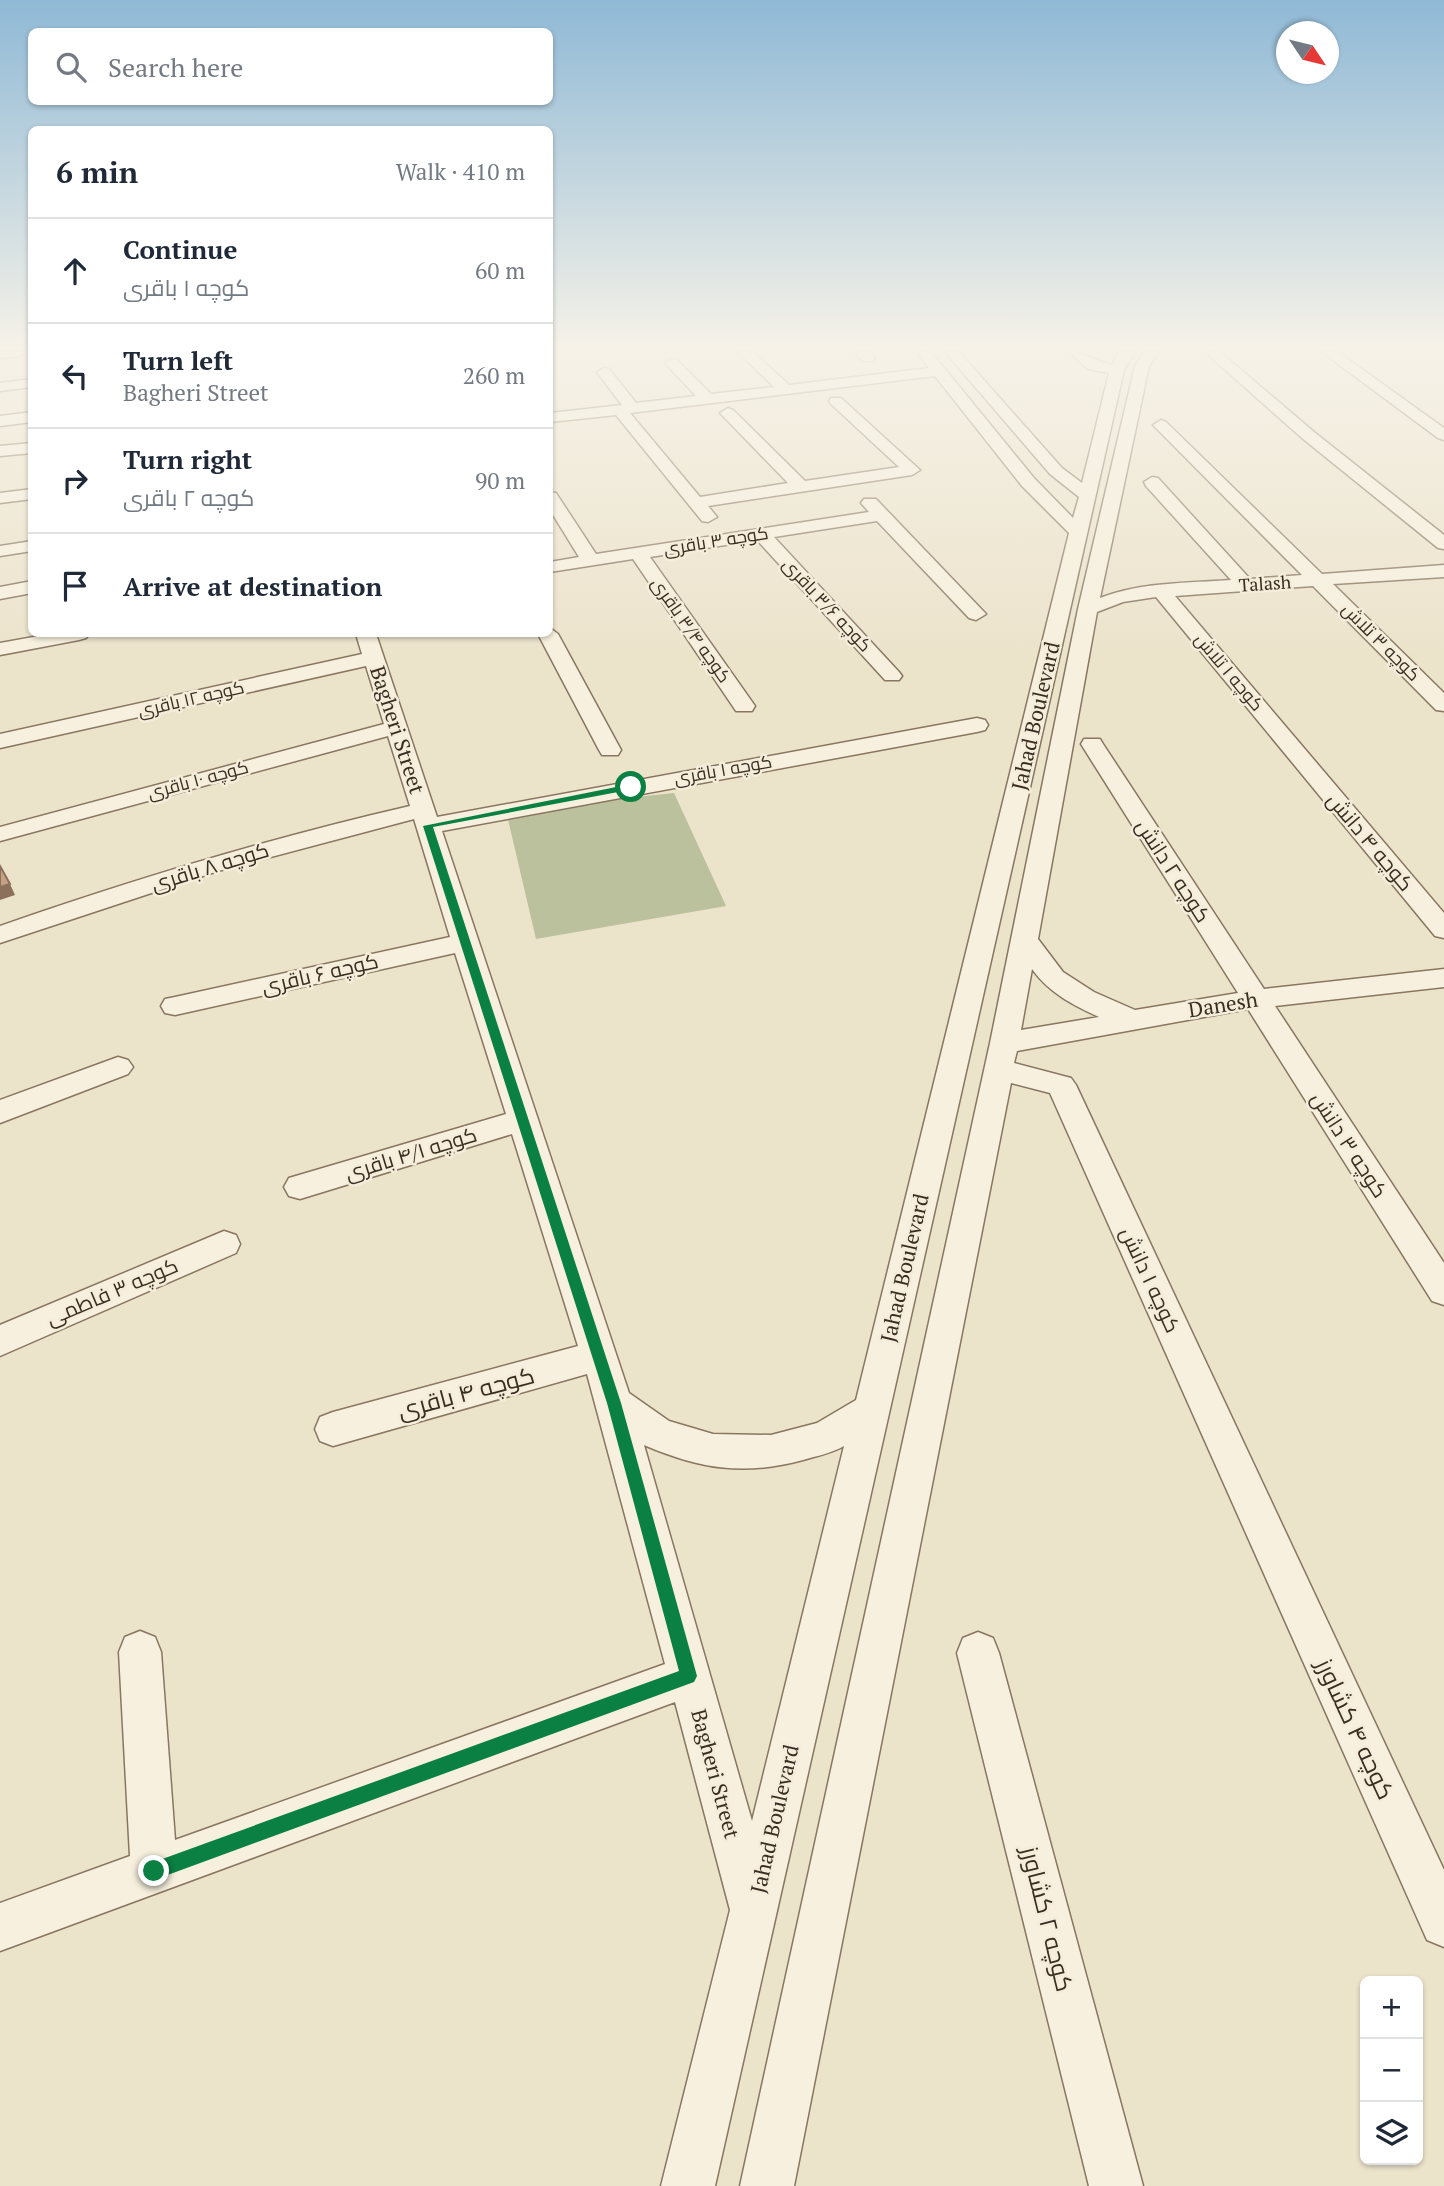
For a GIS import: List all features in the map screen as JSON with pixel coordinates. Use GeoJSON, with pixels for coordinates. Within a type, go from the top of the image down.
{"type":"FeatureCollection","features":[{"type":"Feature","properties":{"kind":"street"},"geometry":{"type":"LineString","coordinates":[[661,454],[724,540]]}},
{"type":"Feature","properties":{"kind":"street"},"geometry":{"type":"LineString","coordinates":[[768,454],[800,486]]}},
{"type":"Feature","properties":{"kind":"street"},"geometry":{"type":"LineString","coordinates":[[698,502],[912,470],[894,454]]}},
{"type":"Feature","properties":{"kind":"street"},"geometry":{"type":"LineString","coordinates":[[1007,454],[1042,496],[1079,533]]}},
{"type":"Feature","properties":{"kind":"street"},"geometry":{"type":"LineString","coordinates":[[1041,454],[1056,471],[1080,490],[1067,497],[1055,499],[1042,496]]}},
{"type":"Feature","properties":{"kind":"street","name":"Jahad Boulevard"},"geometry":{"type":"LineString","coordinates":[[688,2186],[1079,533],[1080,490],[1108,454]]}},
{"type":"Feature","properties":{"kind":"street","name":"Jahad Boulevard"},"geometry":{"type":"LineString","coordinates":[[767,2186],[1025,940],[1088,609],[1111,574],[1112,454]]}},
{"type":"Feature","properties":{"kind":"street","name":"کوچه ۳ تلاش"},"geometry":{"type":"LineString","coordinates":[[1190,454],[1444,705]]}},
{"type":"Feature","properties":{"kind":"street"},"geometry":{"type":"LineString","coordinates":[[1332,454],[1444,544]]}},
{"type":"Feature","properties":{"kind":"street"},"geometry":{"type":"LineString","coordinates":[[844,479],[976,614]]}},
{"type":"Feature","properties":{"kind":"street"},"geometry":{"type":"LineString","coordinates":[[1152,482],[1245,585]]}},
{"type":"Feature","properties":{"kind":"street"},"geometry":{"type":"LineString","coordinates":[[0,498],[28,494]]}},
{"type":"Feature","properties":{"kind":"street"},"geometry":{"type":"LineString","coordinates":[[553,502],[591,561]]}},
{"type":"Feature","properties":{"kind":"street","name":"کوچه ۳ باقری"},"geometry":{"type":"LineString","coordinates":[[553,567],[882,515]]}},
{"type":"Feature","properties":{"kind":"street","name":"کوچه ۳/۶ باقری"},"geometry":{"type":"LineString","coordinates":[[761,534],[892,676]]}},
{"type":"Feature","properties":{"kind":"street"},"geometry":{"type":"LineString","coordinates":[[0,551],[28,547]]}},
{"type":"Feature","properties":{"kind":"street","name":"کوچه ۳/۴ باقری"},"geometry":{"type":"LineString","coordinates":[[638,553],[744,706]]}},
{"type":"Feature","properties":{"kind":"street","name":"Talash"},"geometry":{"type":"LineString","coordinates":[[1088,609],[1119,597],[1161,591],[1444,571]]}},
{"type":"Feature","properties":{"kind":"street"},"geometry":{"type":"LineString","coordinates":[[1111,574],[1128,584],[1161,591]]}},
{"type":"Feature","properties":{"kind":"street"},"geometry":{"type":"LineString","coordinates":[[0,593],[28,588]]}},
{"type":"Feature","properties":{"kind":"street","name":"کوچه ۱ تلاش"},"geometry":{"type":"LineString","coordinates":[[1161,591],[1297,754]]}},
{"type":"Feature","properties":{"kind":"street"},"geometry":{"type":"LineString","coordinates":[[0,649],[63,637]]}},
{"type":"Feature","properties":{"kind":"street"},"geometry":{"type":"LineString","coordinates":[[550,637],[610,750]]}},
{"type":"Feature","properties":{"kind":"street","name":"Bagheri Street"},"geometry":{"type":"LineString","coordinates":[[370,646],[614,1403],[753,1912]]}},
{"type":"Feature","properties":{"kind":"street","name":"کوچه ۱۲ باقری"},"geometry":{"type":"LineString","coordinates":[[4,741],[370,646]]}},
{"type":"Feature","properties":{"kind":"street","name":"کوچه ۱ باقری"},"geometry":{"type":"LineString","coordinates":[[425,818],[977,725]]}},
{"type":"Feature","properties":{"kind":"street","name":"کوچه ۱۰ باقری"},"geometry":{"type":"LineString","coordinates":[[0,834],[396,727]]}},
{"type":"Feature","properties":{"kind":"street","name":"کوچه ۲ دانش"},"geometry":{"type":"LineString","coordinates":[[1092,744],[1255,999]]}},
{"type":"Feature","properties":{"kind":"street","name":"کوچه ۴ دانش"},"geometry":{"type":"LineString","coordinates":[[1297,754],[1444,929]]}},
{"type":"Feature","properties":{"kind":"street","name":"کوچه ۸ باقری"},"geometry":{"type":"LineString","coordinates":[[0,935],[218,863],[362,824],[425,818]]}},
{"type":"Feature","properties":{"kind":"street"},"geometry":{"type":"LineString","coordinates":[[1025,940],[1053,978],[1084,999],[1132,1020]]}},
{"type":"Feature","properties":{"kind":"street","name":"کوچه ۶ باقری"},"geometry":{"type":"LineString","coordinates":[[175,1006],[465,942]]}},
{"type":"Feature","properties":{"kind":"street","name":"Danesh"},"geometry":{"type":"LineString","coordinates":[[1001,1056],[1132,1020],[1255,999],[1444,978]]}},
{"type":"Feature","properties":{"kind":"street","name":"کوچه ۳ دانش"},"geometry":{"type":"LineString","coordinates":[[1255,999],[1444,1291]]}},
{"type":"Feature","properties":{"kind":"street","name":"کوچه ۱ دانش"},"geometry":{"type":"LineString","coordinates":[[1001,1056],[1061,1085],[1266,1535]]}},
{"type":"Feature","properties":{"kind":"street"},"geometry":{"type":"LineString","coordinates":[[0,1111],[118,1068]]}},
{"type":"Feature","properties":{"kind":"street","name":"کوچه ۴/۱ باقری"},"geometry":{"type":"LineString","coordinates":[[300,1187],[522,1120]]}},
{"type":"Feature","properties":{"kind":"street","name":"کوچه ۳ فاطمی"},"geometry":{"type":"LineString","coordinates":[[0,1341],[224,1244]]}},
{"type":"Feature","properties":{"kind":"street","name":"کوچه ۴ باقری"},"geometry":{"type":"LineString","coordinates":[[333,1429],[598,1356]]}},
{"type":"Feature","properties":{"kind":"street"},"geometry":{"type":"LineString","coordinates":[[614,1403],[658,1434],[713,1451],[771,1452],[826,1437],[872,1409]]}},
{"type":"Feature","properties":{"kind":"street","name":"کوچه ۴ کشاورز"},"geometry":{"type":"LineString","coordinates":[[1266,1535],[1444,1923]]}},
{"type":"Feature","properties":{"kind":"street"},"geometry":{"type":"LineString","coordinates":[[140,1652],[154,1871]]}},
{"type":"Feature","properties":{"kind":"street","name":"کوچه ۲ کشاورز"},"geometry":{"type":"LineString","coordinates":[[978,1653],[1116,2186]]}},
{"type":"Feature","properties":{"kind":"street"},"geometry":{"type":"LineString","coordinates":[[0,1927],[689,1676]]}},
{"type":"Feature","properties":{"kind":"green space"},"geometry":{"type":"Polygon","coordinates":[[[674,793],[726,906],[536,939],[506,811],[674,793]]]}},
{"type":"Feature","properties":{"kind":"building"},"geometry":{"type":"Polygon","coordinates":[[[0,866],[10,884],[0,887],[0,866]]]}},
{"type":"Feature","properties":{"kind":"route"},"geometry":{"type":"LineString","coordinates":[[154,1871],[689,1676],[614,1403],[428,826],[631,787]]}}]}
